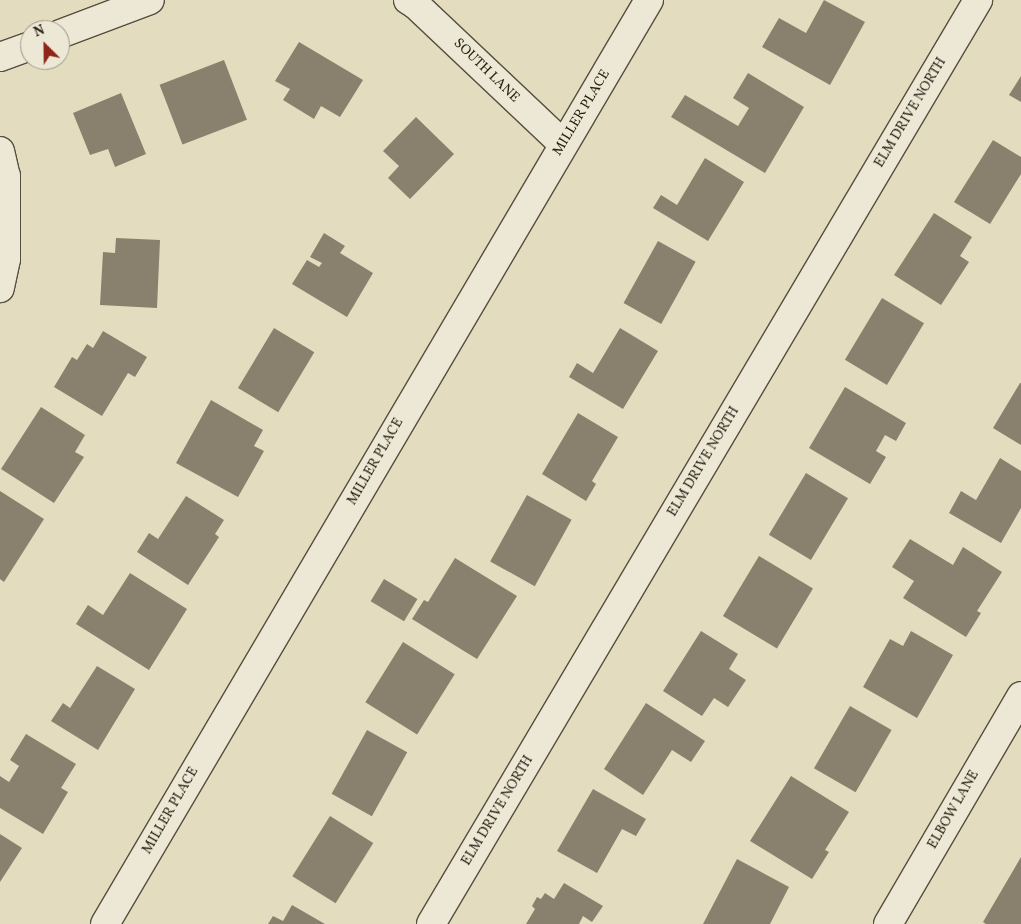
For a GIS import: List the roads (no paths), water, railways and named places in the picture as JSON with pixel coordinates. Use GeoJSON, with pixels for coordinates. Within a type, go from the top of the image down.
{"type":"FeatureCollection","features":[{"type":"Feature","properties":{"kind":"street"},"geometry":{"type":"LineString","coordinates":[[70,30],[150,0]]}},
{"type":"Feature","properties":{"kind":"street","name":"SOUTH LANE"},"geometry":{"type":"LineString","coordinates":[[408,0],[416,5],[563,144]]}},
{"type":"Feature","properties":{"kind":"street","name":"MILLER PLACE"},"geometry":{"type":"LineString","coordinates":[[105,924],[649,0]]}},
{"type":"Feature","properties":{"kind":"street","name":"ELM DRIVE NORTH"},"geometry":{"type":"LineString","coordinates":[[431,924],[978,0]]}},
{"type":"Feature","properties":{"kind":"street"},"geometry":{"type":"LineString","coordinates":[[0,57],[20,50]]}},
{"type":"Feature","properties":{"kind":"street"},"geometry":{"type":"LineString","coordinates":[[0,151],[6,176],[6,250],[0,288]]}},
{"type":"Feature","properties":{"kind":"street","name":"ELBOW LANE"},"geometry":{"type":"LineString","coordinates":[[888,924],[1021,696]]}}]}
